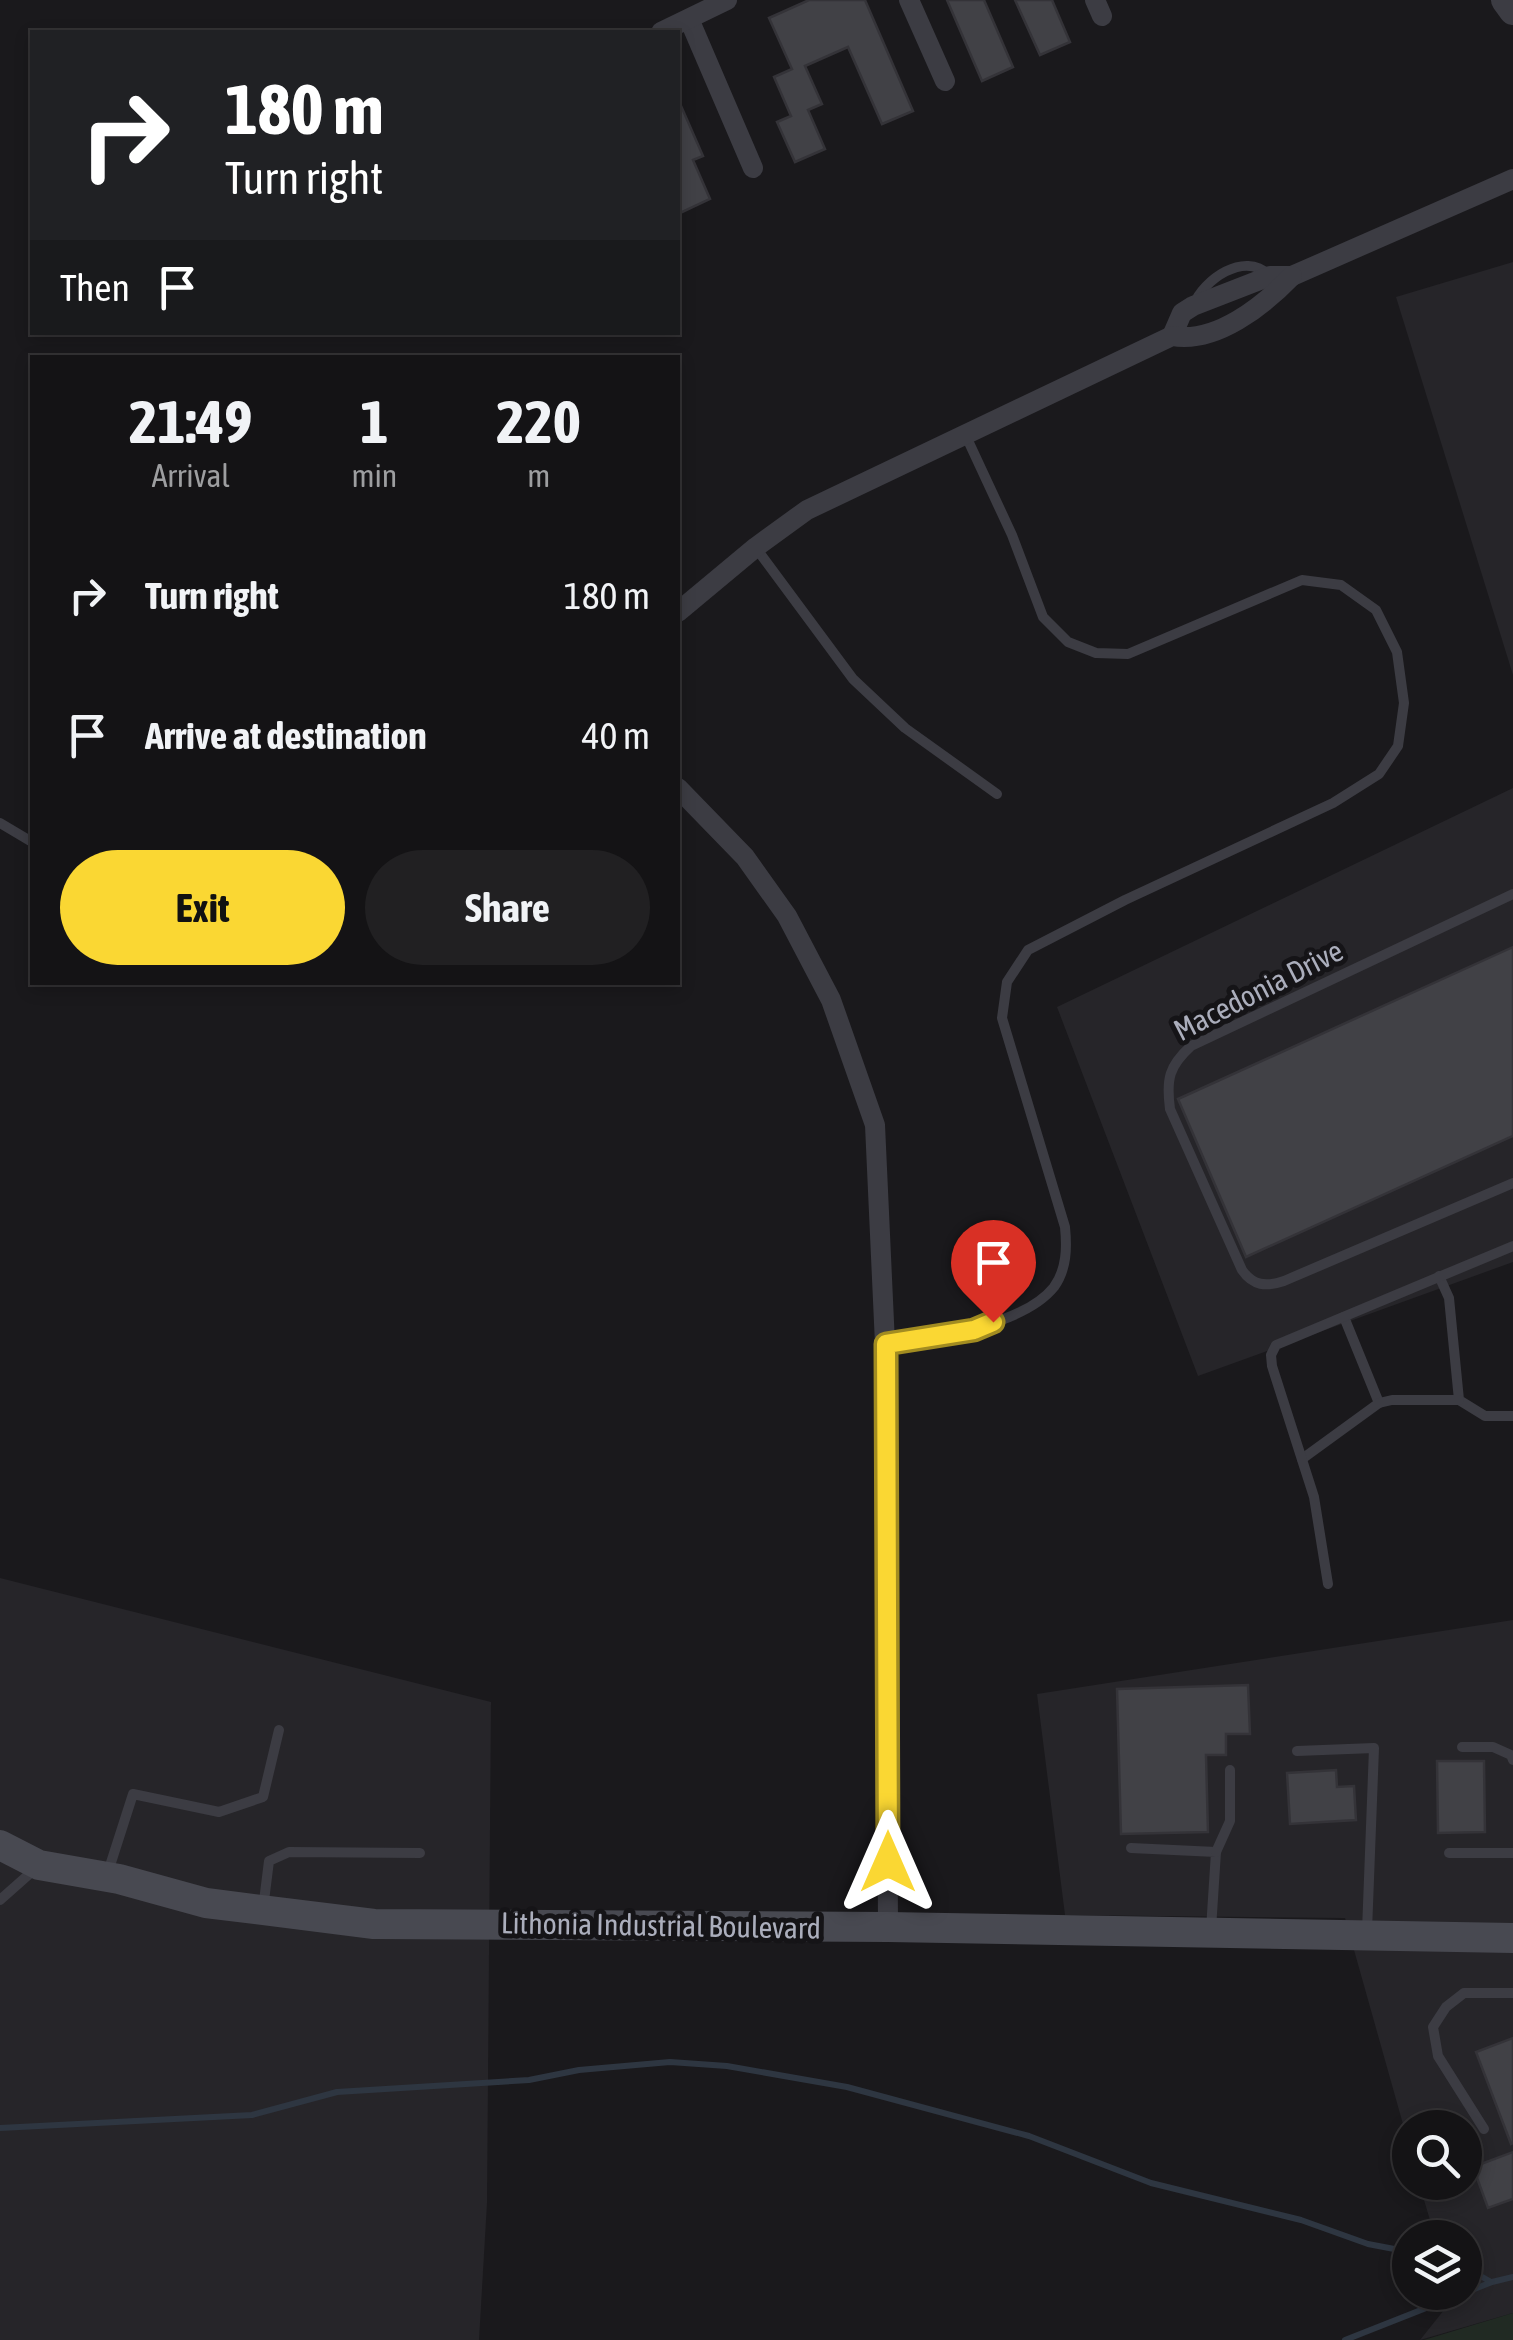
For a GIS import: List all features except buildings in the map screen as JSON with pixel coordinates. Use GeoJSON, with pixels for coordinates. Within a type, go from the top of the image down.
{"type":"FeatureCollection","features":[{"type":"Feature","properties":{"kind":"main road","name":"Lithonia Industrial Boulevard"},"geometry":{"type":"LineString","coordinates":[[0,1845],[40,1865],[107,1876],[206,1903],[374,1924],[1513,1938]]}},
{"type":"Feature","properties":{"kind":"street"},"geometry":{"type":"LineString","coordinates":[[665,30],[726,0]]}},
{"type":"Feature","properties":{"kind":"street"},"geometry":{"type":"LineString","coordinates":[[909,0],[945,81]]}},
{"type":"Feature","properties":{"kind":"street"},"geometry":{"type":"LineString","coordinates":[[1504,0],[1513,11]]}},
{"type":"Feature","properties":{"kind":"street"},"geometry":{"type":"LineString","coordinates":[[689,19],[753,168]]}},
{"type":"Feature","properties":{"kind":"street"},"geometry":{"type":"LineString","coordinates":[[680,610],[806,510],[1172,336],[1190,339],[1229,323],[1264,305],[1292,276],[1513,179]]}},
{"type":"Feature","properties":{"kind":"street"},"geometry":{"type":"LineString","coordinates":[[1172,336],[1182,313],[1193,306],[1270,276],[1292,276]]}},
{"type":"Feature","properties":{"kind":"street"},"geometry":{"type":"LineString","coordinates":[[680,790],[745,858],[787,916],[832,1000],[875,1125],[886,1344],[888,1928]]}},
{"type":"Feature","properties":{"kind":"lane"},"geometry":{"type":"LineString","coordinates":[[1193,306],[1200,288],[1210,280],[1248,264],[1260,266],[1270,276]]}},
{"type":"Feature","properties":{"kind":"lane"},"geometry":{"type":"LineString","coordinates":[[1216,296],[1229,323]]}},
{"type":"Feature","properties":{"kind":"lane"},"geometry":{"type":"LineString","coordinates":[[886,1344],[974,1330],[1022,1310],[1053,1287],[1068,1254],[1066,1226],[1002,1018],[1007,982],[1028,950],[1333,803],[1378,774],[1398,746],[1404,703],[1397,652],[1376,610],[1341,585],[1302,580],[1128,654],[1096,653],[1068,642],[1043,617],[1012,535],[965,434]]}},
{"type":"Feature","properties":{"kind":"lane"},"geometry":{"type":"LineString","coordinates":[[756,547],[853,678],[905,728],[997,794]]}},
{"type":"Feature","properties":{"kind":"lane"},"geometry":{"type":"LineString","coordinates":[[0,822],[30,841]]}},
{"type":"Feature","properties":{"kind":"lane","name":"Macedonia Drive"},"geometry":{"type":"LineString","coordinates":[[1513,894],[1192,1046],[1174,1062],[1167,1085],[1170,1110],[1242,1270],[1248,1280],[1257,1284],[1270,1286],[1284,1281],[1513,1183]]}},
{"type":"Feature","properties":{"kind":"lane"},"geometry":{"type":"LineString","coordinates":[[1328,1584],[1314,1497],[1271,1355],[1276,1345],[1513,1246]]}},
{"type":"Feature","properties":{"kind":"lane"},"geometry":{"type":"LineString","coordinates":[[1440,1276],[1449,1298],[1459,1400]]}},
{"type":"Feature","properties":{"kind":"lane"},"geometry":{"type":"LineString","coordinates":[[1344,1316],[1378,1403]]}},
{"type":"Feature","properties":{"kind":"lane"},"geometry":{"type":"LineString","coordinates":[[1302,1459],[1378,1403],[1459,1400],[1485,1416],[1513,1416]]}},
{"type":"Feature","properties":{"kind":"lane"},"geometry":{"type":"LineString","coordinates":[[107,1876],[133,1794],[218,1812],[263,1797],[279,1730]]}},
{"type":"Feature","properties":{"kind":"lane"},"geometry":{"type":"LineString","coordinates":[[1462,1747],[1493,1746],[1513,1760]]}},
{"type":"Feature","properties":{"kind":"lane"},"geometry":{"type":"LineString","coordinates":[[1297,1751],[1374,1748],[1367,1937]]}},
{"type":"Feature","properties":{"kind":"lane"},"geometry":{"type":"LineString","coordinates":[[1210,1934],[1216,1852],[1230,1821],[1230,1770]]}},
{"type":"Feature","properties":{"kind":"lane"},"geometry":{"type":"LineString","coordinates":[[1130,1848],[1216,1852]]}},
{"type":"Feature","properties":{"kind":"lane"},"geometry":{"type":"LineString","coordinates":[[263,1910],[269,1861],[289,1852],[420,1853]]}},
{"type":"Feature","properties":{"kind":"lane"},"geometry":{"type":"LineString","coordinates":[[1449,1853],[1513,1852]]}},
{"type":"Feature","properties":{"kind":"lane"},"geometry":{"type":"LineString","coordinates":[[0,1900],[40,1865]]}},
{"type":"Feature","properties":{"kind":"lane"},"geometry":{"type":"LineString","coordinates":[[1484,2129],[1438,2056],[1432,2027],[1446,2007],[1464,1992],[1513,1993]]}},
{"type":"Feature","properties":{"kind":"shaded area"},"geometry":{"type":"Polygon","coordinates":[[[1513,262],[1513,675],[1396,297],[1513,262]]]}},
{"type":"Feature","properties":{"kind":"shaded area"},"geometry":{"type":"Polygon","coordinates":[[[1513,788],[1513,1262],[1198,1376],[1057,1007],[1513,788]]]}},
{"type":"Feature","properties":{"kind":"shaded area"},"geometry":{"type":"Polygon","coordinates":[[[0,1578],[491,1702],[487,2203],[479,2340],[0,2340],[0,1578]]]}},
{"type":"Feature","properties":{"kind":"shaded area"},"geometry":{"type":"Polygon","coordinates":[[[1513,1620],[1513,2313],[1420,2340],[1444,2310],[1482,2310],[1482,2220],[1430,2220],[1424,2200],[1482,2200],[1482,2110],[1399,2110],[1345,1918],[1065,1915],[1037,1694],[1513,1620]]]}},
{"type":"Feature","properties":{"kind":"shaded area"},"geometry":{"type":"Polygon","coordinates":[[[1513,2313],[1513,2340],[1424,2340],[1513,2313]]]}},
{"type":"Feature","properties":{"kind":"waterway"},"geometry":{"type":"LineString","coordinates":[[0,2128],[252,2115],[337,2092],[529,2080],[579,2070],[670,2062],[727,2066],[847,2087],[1029,2136],[1151,2183],[1301,2220],[1392,2249]]}},
{"type":"Feature","properties":{"kind":"waterway"},"geometry":{"type":"LineString","coordinates":[[1482,2277],[1491,2282]]}},
{"type":"Feature","properties":{"kind":"waterway"},"geometry":{"type":"LineString","coordinates":[[1345,2340],[1513,2277]]}},
{"type":"Feature","properties":{"kind":"route"},"geometry":{"type":"LineString","coordinates":[[888,1862],[886,1344],[974,1330],[993,1322]]}}]}
